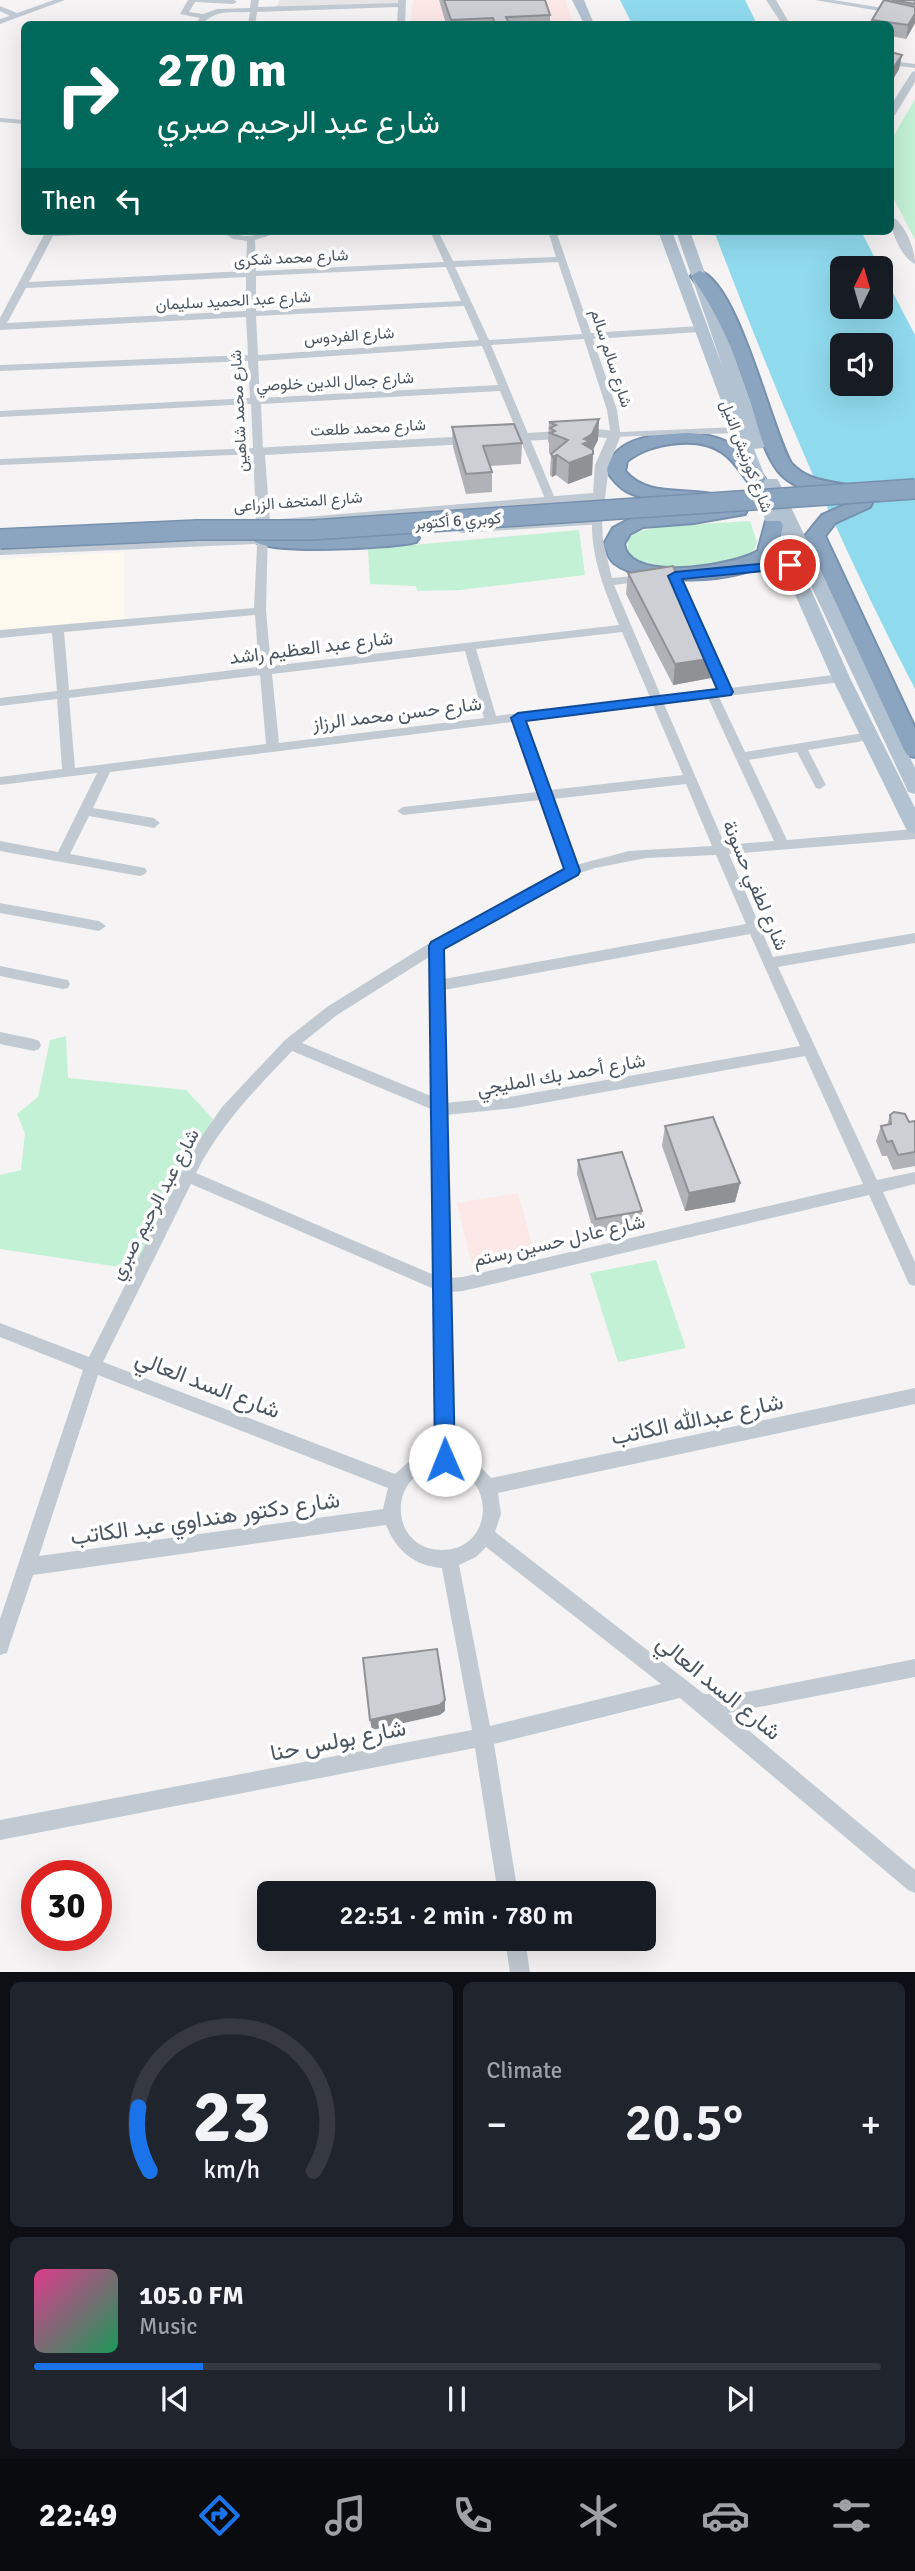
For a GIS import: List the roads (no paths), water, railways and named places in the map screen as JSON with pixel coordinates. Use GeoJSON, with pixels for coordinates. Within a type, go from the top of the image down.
{"type":"FeatureCollection","features":[{"type":"Feature","properties":{"kind":"highway"},"geometry":{"type":"LineString","coordinates":[[699,276],[717,299],[745,361],[779,456],[789,472],[796,478],[862,498]]}},
{"type":"Feature","properties":{"kind":"highway"},"geometry":{"type":"LineString","coordinates":[[736,505],[655,494],[633,488],[620,477],[616,465],[623,454],[638,446],[685,439],[730,449],[756,479]]}},
{"type":"Feature","properties":{"kind":"highway","name":"كوبري 6 أكتوبر"},"geometry":{"type":"LineString","coordinates":[[862,498],[915,489]]}},
{"type":"Feature","properties":{"kind":"highway"},"geometry":{"type":"LineString","coordinates":[[862,498],[825,520],[818,527],[815,536],[915,750]]}},
{"type":"Feature","properties":{"kind":"highway","name":"كوبري 6 أكتوبر"},"geometry":{"type":"LineString","coordinates":[[0,549],[217,536],[302,537],[679,513],[736,505],[862,498],[915,500]]}},
{"type":"Feature","properties":{"kind":"highway"},"geometry":{"type":"LineString","coordinates":[[269,529],[306,524],[648,502],[701,504]]}},
{"type":"Feature","properties":{"kind":"highway","name":"كوبري 6 أكتوبر"},"geometry":{"type":"LineString","coordinates":[[0,537],[217,529],[322,529],[701,504],[736,505]]}},
{"type":"Feature","properties":{"kind":"highway"},"geometry":{"type":"LineString","coordinates":[[736,505],[699,517],[647,522],[623,530],[614,545],[623,562],[672,579],[760,559],[767,553],[773,524]]}},
{"type":"Feature","properties":{"kind":"highway"},"geometry":{"type":"LineString","coordinates":[[269,529],[299,544],[597,525],[679,513]]}},
{"type":"Feature","properties":{"kind":"main road"},"geometry":{"type":"LineString","coordinates":[[578,0],[588,21]]}},
{"type":"Feature","properties":{"kind":"main road"},"geometry":{"type":"LineString","coordinates":[[592,0],[601,21]]}},
{"type":"Feature","properties":{"kind":"main road","name":"شارع كورنيش النيل"},"geometry":{"type":"LineString","coordinates":[[666,235],[699,329],[790,565],[841,678],[915,827]]}},
{"type":"Feature","properties":{"kind":"main road","name":"شارع كورنيش النيل"},"geometry":{"type":"LineString","coordinates":[[684,235],[769,478],[861,678],[915,787]]}},
{"type":"Feature","properties":{"kind":"street"},"geometry":{"type":"LineString","coordinates":[[0,22],[61,0]]}},
{"type":"Feature","properties":{"kind":"street"},"geometry":{"type":"LineString","coordinates":[[205,16],[184,14],[192,0],[237,1],[273,10],[402,2],[401,21]]}},
{"type":"Feature","properties":{"kind":"street"},"geometry":{"type":"LineString","coordinates":[[273,10],[277,0]]}},
{"type":"Feature","properties":{"kind":"street"},"geometry":{"type":"LineString","coordinates":[[771,0],[784,21]]}},
{"type":"Feature","properties":{"kind":"street"},"geometry":{"type":"LineString","coordinates":[[819,0],[915,15]]}},
{"type":"Feature","properties":{"kind":"street"},"geometry":{"type":"LineString","coordinates":[[201,21],[217,10],[254,4]]}},
{"type":"Feature","properties":{"kind":"street"},"geometry":{"type":"LineString","coordinates":[[0,8],[16,16]]}},
{"type":"Feature","properties":{"kind":"street"},"geometry":{"type":"LineString","coordinates":[[894,63],[915,66]]}},
{"type":"Feature","properties":{"kind":"street"},"geometry":{"type":"LineString","coordinates":[[894,108],[915,74]]}},
{"type":"Feature","properties":{"kind":"street"},"geometry":{"type":"LineString","coordinates":[[0,120],[21,122]]}},
{"type":"Feature","properties":{"kind":"street"},"geometry":{"type":"LineString","coordinates":[[894,224],[915,261]]}},
{"type":"Feature","properties":{"kind":"street"},"geometry":{"type":"LineString","coordinates":[[0,327],[48,235]]}},
{"type":"Feature","properties":{"kind":"street"},"geometry":{"type":"LineString","coordinates":[[232,235],[251,239],[260,235]]}},
{"type":"Feature","properties":{"kind":"street"},"geometry":{"type":"LineString","coordinates":[[436,235],[485,342],[551,501]]}},
{"type":"Feature","properties":{"kind":"street","name":"شارع سالم سالم"},"geometry":{"type":"LineString","coordinates":[[553,235],[611,411],[615,435],[602,465],[598,497]]}},
{"type":"Feature","properties":{"kind":"street","name":"شارع محمد شاهين"},"geometry":{"type":"LineString","coordinates":[[251,239],[251,315],[258,451],[269,529],[260,611],[273,748]]}},
{"type":"Feature","properties":{"kind":"street","name":"شارع محمد شكرى"},"geometry":{"type":"LineString","coordinates":[[22,285],[561,259]]}},
{"type":"Feature","properties":{"kind":"street","name":"شارع عبد الحميد سليمان"},"geometry":{"type":"LineString","coordinates":[[0,327],[468,303]]}},
{"type":"Feature","properties":{"kind":"street","name":"شارع الفردوس"},"geometry":{"type":"LineString","coordinates":[[0,368],[253,358],[699,329]]}},
{"type":"Feature","properties":{"kind":"street","name":"شارع جمال الدين خلوصي"},"geometry":{"type":"LineString","coordinates":[[0,414],[504,388]]}},
{"type":"Feature","properties":{"kind":"street","name":"شارع محمد طلعت"},"geometry":{"type":"LineString","coordinates":[[0,462],[523,436],[737,430]]}},
{"type":"Feature","properties":{"kind":"street","name":"شارع المتحف الزراعى"},"geometry":{"type":"LineString","coordinates":[[0,549],[269,529],[598,497]]}},
{"type":"Feature","properties":{"kind":"street","name":"شارع لطفي حسونة"},"geometry":{"type":"LineString","coordinates":[[598,497],[597,541],[607,582],[753,928],[915,1279]]}},
{"type":"Feature","properties":{"kind":"street","name":"شارع المتحف الزراعى"},"geometry":{"type":"LineString","coordinates":[[0,537],[167,525],[269,529],[597,521]]}},
{"type":"Feature","properties":{"kind":"street"},"geometry":{"type":"LineString","coordinates":[[607,582],[672,579],[790,565]]}},
{"type":"Feature","properties":{"kind":"street"},"geometry":{"type":"LineString","coordinates":[[0,634],[260,611]]}},
{"type":"Feature","properties":{"kind":"street","name":"شارع عبد العظيم راشد"},"geometry":{"type":"LineString","coordinates":[[0,702],[626,628]]}},
{"type":"Feature","properties":{"kind":"street"},"geometry":{"type":"LineString","coordinates":[[58,629],[69,773]]}},
{"type":"Feature","properties":{"kind":"street"},"geometry":{"type":"LineString","coordinates":[[700,634],[742,757],[782,844]]}},
{"type":"Feature","properties":{"kind":"street"},"geometry":{"type":"LineString","coordinates":[[469,646],[491,721]]}},
{"type":"Feature","properties":{"kind":"street","name":"شارع حسن محمد الرزاز"},"geometry":{"type":"LineString","coordinates":[[2,784],[106,768],[841,678]]}},
{"type":"Feature","properties":{"kind":"street"},"geometry":{"type":"LineString","coordinates":[[518,718],[572,871]]}},
{"type":"Feature","properties":{"kind":"street"},"geometry":{"type":"LineString","coordinates":[[742,757],[870,736]]}},
{"type":"Feature","properties":{"kind":"street"},"geometry":{"type":"LineString","coordinates":[[801,748],[820,785]]}},
{"type":"Feature","properties":{"kind":"street"},"geometry":{"type":"LineString","coordinates":[[62,858],[106,768]]}},
{"type":"Feature","properties":{"kind":"street"},"geometry":{"type":"LineString","coordinates":[[403,811],[690,779]]}},
{"type":"Feature","properties":{"kind":"street"},"geometry":{"type":"LineString","coordinates":[[85,811],[154,823]]}},
{"type":"Feature","properties":{"kind":"street","name":"شارع عبد الرحيم صبري"},"geometry":{"type":"LineString","coordinates":[[0,1646],[93,1366],[200,1150],[227,1111],[257,1076],[290,1044],[332,1011],[436,946],[572,871],[625,854],[721,850],[915,834]]}},
{"type":"Feature","properties":{"kind":"street"},"geometry":{"type":"LineString","coordinates":[[0,846],[140,871]]}},
{"type":"Feature","properties":{"kind":"street"},"geometry":{"type":"LineString","coordinates":[[0,908],[99,926]]}},
{"type":"Feature","properties":{"kind":"street"},"geometry":{"type":"LineString","coordinates":[[437,986],[753,928]]}},
{"type":"Feature","properties":{"kind":"street"},"geometry":{"type":"LineString","coordinates":[[769,963],[915,938]]}},
{"type":"Feature","properties":{"kind":"street"},"geometry":{"type":"LineString","coordinates":[[436,946],[445,1460]]}},
{"type":"Feature","properties":{"kind":"street"},"geometry":{"type":"LineString","coordinates":[[0,971],[63,984]]}},
{"type":"Feature","properties":{"kind":"street"},"geometry":{"type":"LineString","coordinates":[[0,1038],[33,1045]]}},
{"type":"Feature","properties":{"kind":"street","name":"شارع أحمد بك المليجي"},"geometry":{"type":"LineString","coordinates":[[290,1044],[446,1110],[502,1104],[808,1050]]}},
{"type":"Feature","properties":{"kind":"street","name":"شارع عادل حسين رستم"},"geometry":{"type":"LineString","coordinates":[[187,1176],[441,1285],[463,1284],[915,1178]]}},
{"type":"Feature","properties":{"kind":"street","name":"شارع السد العالي"},"geometry":{"type":"LineString","coordinates":[[0,1330],[398,1484]]}},
{"type":"Feature","properties":{"kind":"street","name":"شارع عبدالله الكاتب"},"geometry":{"type":"LineString","coordinates":[[488,1487],[915,1396]]}},
{"type":"Feature","properties":{"kind":"street"},"geometry":{"type":"LineString","coordinates":[[445,1460],[475,1471],[488,1487],[494,1511],[486,1535],[470,1551],[449,1559],[433,1558],[411,1548],[396,1531],[391,1516],[391,1505],[398,1484],[419,1466],[445,1460]]}},
{"type":"Feature","properties":{"kind":"street","name":"شارع دكتور هنداوي عبد الكاتب"},"geometry":{"type":"LineString","coordinates":[[26,1567],[391,1516]]}},
{"type":"Feature","properties":{"kind":"street","name":"شارع السد العالي"},"geometry":{"type":"LineString","coordinates":[[486,1535],[683,1688],[915,1883]]}},
{"type":"Feature","properties":{"kind":"street"},"geometry":{"type":"LineString","coordinates":[[449,1559],[483,1737],[506,1881]]}},
{"type":"Feature","properties":{"kind":"street"},"geometry":{"type":"LineString","coordinates":[[701,1703],[726,1704],[752,1700],[915,1668]]}},
{"type":"Feature","properties":{"kind":"street","name":"شارع بولس حنا"},"geometry":{"type":"LineString","coordinates":[[0,1830],[483,1737],[683,1688]]}},
{"type":"Feature","properties":{"kind":"street"},"geometry":{"type":"LineString","coordinates":[[517,1951],[520,1972]]}},
{"type":"Feature","properties":{"kind":"water"},"geometry":{"type":"Polygon","coordinates":[[[620,0],[745,0],[756,21],[630,21],[620,0]]]}},
{"type":"Feature","properties":{"kind":"water"},"geometry":{"type":"Polygon","coordinates":[[[716,235],[863,235],[874,256],[830,256],[830,319],[893,319],[893,293],[915,335],[915,689],[833,520],[783,405],[716,235]]]}}]}
